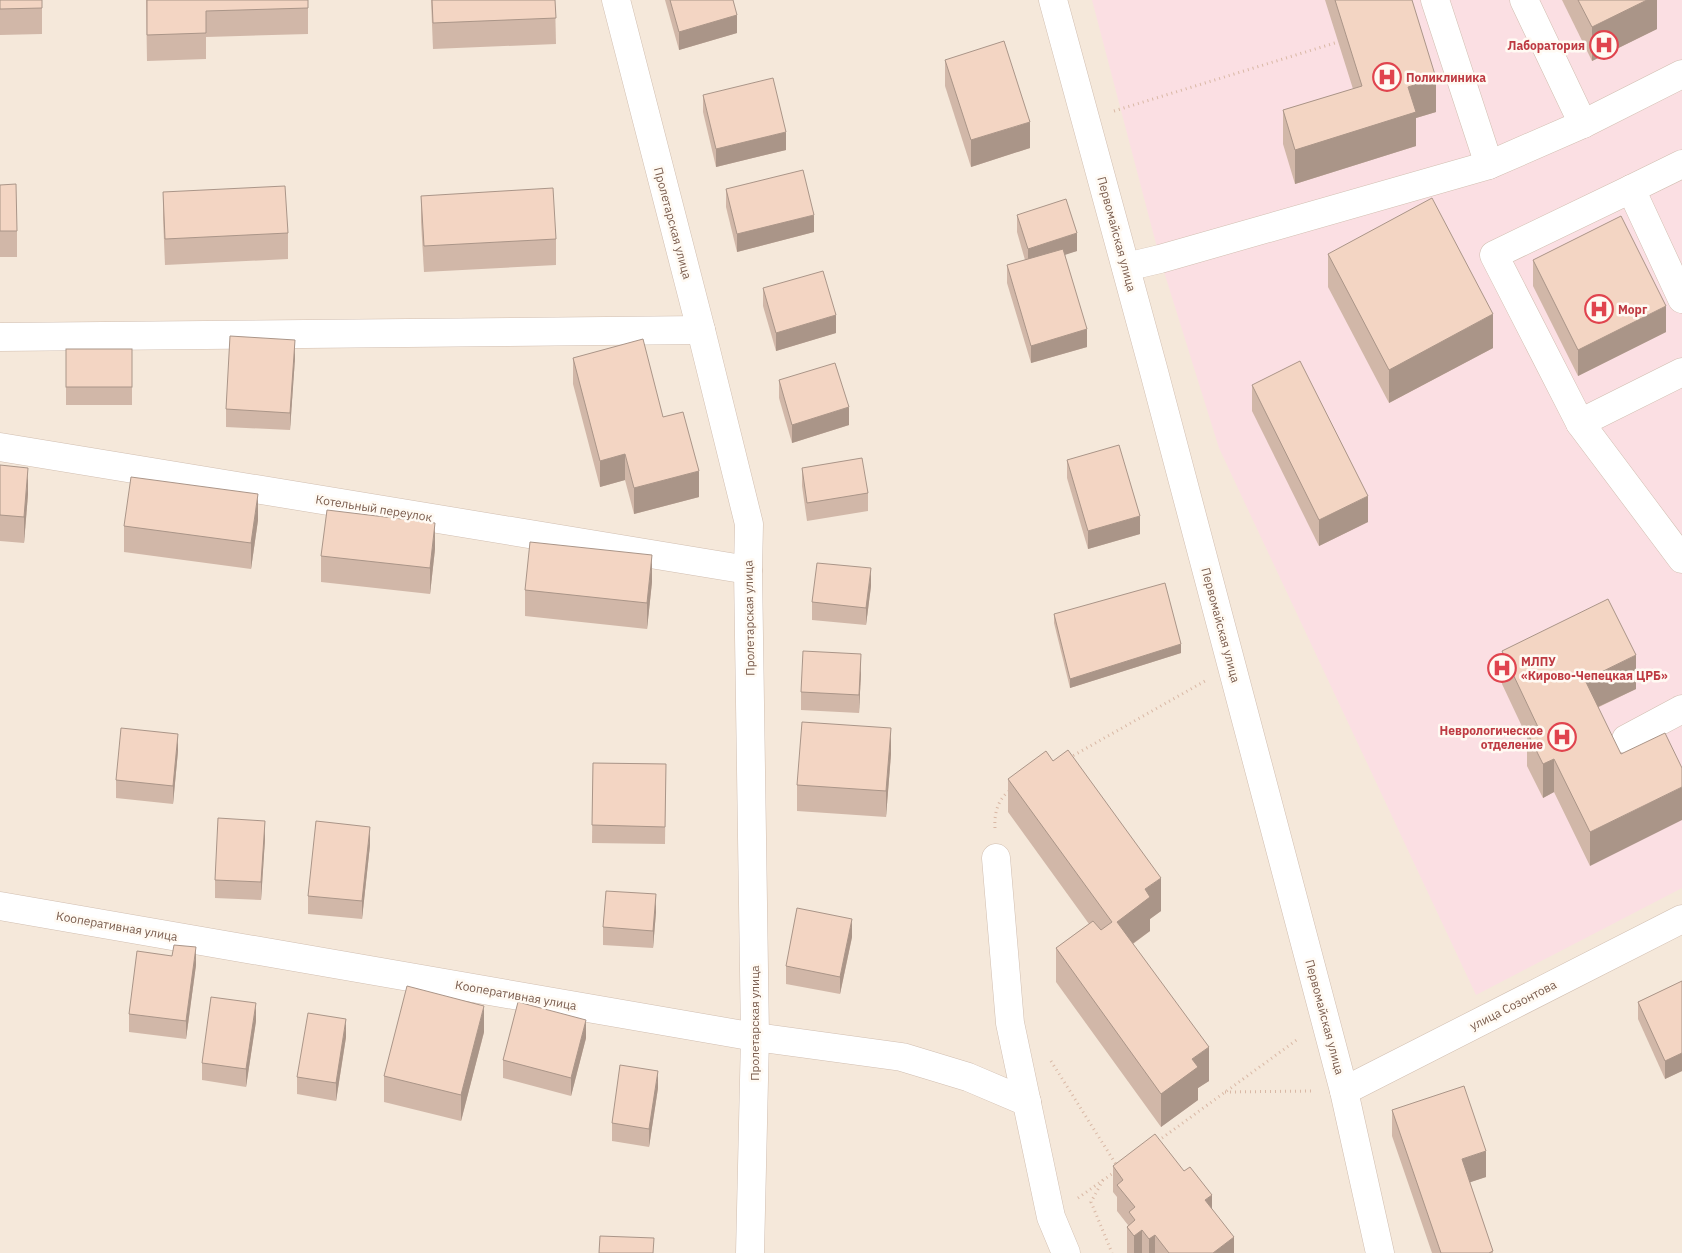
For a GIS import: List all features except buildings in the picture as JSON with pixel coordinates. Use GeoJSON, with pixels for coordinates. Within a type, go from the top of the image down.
{"type":"FeatureCollection","features":[{"type":"Feature","properties":{"kind":"street","name":"Пролетарская улица"},"geometry":{"type":"LineString","coordinates":[[616,0],[749,524],[748,570],[755,1037],[750,1253]]}},
{"type":"Feature","properties":{"kind":"street","name":"Первомайская улица"},"geometry":{"type":"LineString","coordinates":[[1053,0],[1126,267],[1344,1091],[1380,1253]]}},
{"type":"Feature","properties":{"kind":"street"},"geometry":{"type":"LineString","coordinates":[[1435,0],[1489,165]]}},
{"type":"Feature","properties":{"kind":"street"},"geometry":{"type":"LineString","coordinates":[[1524,0],[1583,124]]}},
{"type":"Feature","properties":{"kind":"street"},"geometry":{"type":"LineString","coordinates":[[1126,267],[1489,165],[1583,124],[1682,74]]}},
{"type":"Feature","properties":{"kind":"street"},"geometry":{"type":"LineString","coordinates":[[1682,164],[1494,255],[1580,423],[1682,559]]}},
{"type":"Feature","properties":{"kind":"street"},"geometry":{"type":"LineString","coordinates":[[1631,189],[1682,299]]}},
{"type":"Feature","properties":{"kind":"street"},"geometry":{"type":"LineString","coordinates":[[0,337],[701,330]]}},
{"type":"Feature","properties":{"kind":"street"},"geometry":{"type":"LineString","coordinates":[[1580,423],[1682,372]]}},
{"type":"Feature","properties":{"kind":"street","name":"Котельный переулок"},"geometry":{"type":"LineString","coordinates":[[0,447],[748,570]]}},
{"type":"Feature","properties":{"kind":"street"},"geometry":{"type":"LineString","coordinates":[[1626,739],[1682,709]]}},
{"type":"Feature","properties":{"kind":"street"},"geometry":{"type":"LineString","coordinates":[[996,858],[1010,1023],[1051,1217],[1066,1253]]}},
{"type":"Feature","properties":{"kind":"street","name":"Кооперативная улица"},"geometry":{"type":"LineString","coordinates":[[0,906],[755,1037],[902,1057],[968,1077],[1027,1102]]}},
{"type":"Feature","properties":{"kind":"street","name":"улица Созонтова"},"geometry":{"type":"LineString","coordinates":[[1344,1091],[1682,919]]}},
{"type":"Feature","properties":{"kind":"path"},"geometry":{"type":"LineString","coordinates":[[1086,119],[1338,42]]}},
{"type":"Feature","properties":{"kind":"path"},"geometry":{"type":"LineString","coordinates":[[1067,759],[1232,666]]}},
{"type":"Feature","properties":{"kind":"path"},"geometry":{"type":"LineString","coordinates":[[996,858],[994,813],[1006,793],[1015,788]]}},
{"type":"Feature","properties":{"kind":"path"},"geometry":{"type":"LineString","coordinates":[[1156,1142],[1325,1019]]}},
{"type":"Feature","properties":{"kind":"path"},"geometry":{"type":"LineString","coordinates":[[1050,1060],[1119,1168],[1051,1217]]}},
{"type":"Feature","properties":{"kind":"path"},"geometry":{"type":"LineString","coordinates":[[1225,1092],[1344,1091]]}},
{"type":"Feature","properties":{"kind":"path"},"geometry":{"type":"LineString","coordinates":[[1103,1180],[1092,1202],[1112,1253]]}},
{"type":"Feature","properties":{"kind":"shaded area"},"geometry":{"type":"Polygon","coordinates":[[[0,0],[1682,0],[1682,1253],[0,1253],[0,0]]]}},
{"type":"Feature","properties":{"kind":"shaded area","name":"МЛПУ «Кирово-Чепецкая ЦРБ»"},"geometry":{"type":"Polygon","coordinates":[[[1092,0],[1682,0],[1682,888],[1476,995],[1219,448],[1160,259],[1092,0]]]}},
{"type":"Feature","properties":{"kind":"place","name":"Лаборатория"},"geometry":{"type":"Point","coordinates":[1604,45]}},
{"type":"Feature","properties":{"kind":"place","name":"Поликлиника"},"geometry":{"type":"Point","coordinates":[1387,77]}},
{"type":"Feature","properties":{"kind":"place","name":"Морг"},"geometry":{"type":"Point","coordinates":[1599,309]}},
{"type":"Feature","properties":{"kind":"place","name":"МЛПУ «Кирово-Чепецкая ЦРБ»"},"geometry":{"type":"Point","coordinates":[1502,668]}},
{"type":"Feature","properties":{"kind":"place","name":"Неврологическое отделение"},"geometry":{"type":"Point","coordinates":[1562,737]}}]}
